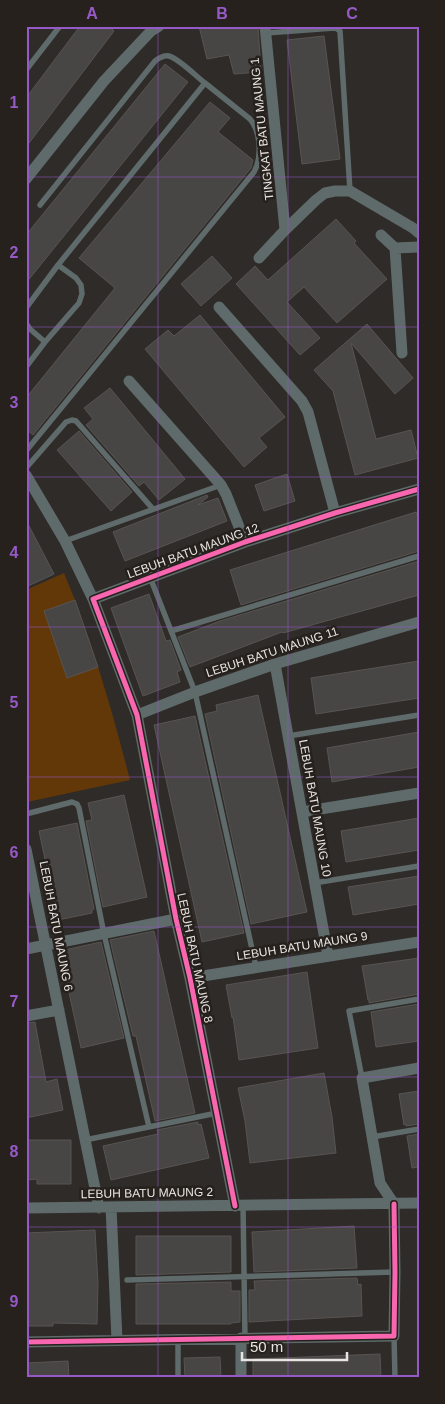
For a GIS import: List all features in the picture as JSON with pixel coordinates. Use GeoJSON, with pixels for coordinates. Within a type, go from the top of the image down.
{"type":"FeatureCollection","features":[{"type":"Feature","properties":{"kind":"street"},"geometry":{"type":"LineString","coordinates":[[26,179],[104,81],[151,31],[159,26]]}},
{"type":"Feature","properties":{"kind":"street","name":"TINGKAT BATU MAUNG 1"},"geometry":{"type":"LineString","coordinates":[[266,30],[286,230]]}},
{"type":"Feature","properties":{"kind":"street"},"geometry":{"type":"LineString","coordinates":[[259,258],[316,200],[325,193],[336,191],[350,191],[419,233]]}},
{"type":"Feature","properties":{"kind":"street"},"geometry":{"type":"LineString","coordinates":[[381,235],[395,248],[402,354]]}},
{"type":"Feature","properties":{"kind":"street"},"geometry":{"type":"LineString","coordinates":[[395,248],[419,247]]}},
{"type":"Feature","properties":{"kind":"street"},"geometry":{"type":"LineString","coordinates":[[219,307],[302,401],[308,412],[335,513]]}},
{"type":"Feature","properties":{"kind":"street"},"geometry":{"type":"LineString","coordinates":[[129,381],[221,485],[246,542]]}},
{"type":"Feature","properties":{"kind":"street"},"geometry":{"type":"LineString","coordinates":[[26,475],[65,541],[93,599],[137,715]]}},
{"type":"Feature","properties":{"kind":"street","name":"LEBUH BATU MAUNG 12"},"geometry":{"type":"LineString","coordinates":[[93,599],[246,542],[335,513],[419,489]]}},
{"type":"Feature","properties":{"kind":"street","name":"LEBUH BATU MAUNG 11"},"geometry":{"type":"LineString","coordinates":[[137,715],[275,664],[419,622]]}},
{"type":"Feature","properties":{"kind":"street","name":"LEBUH BATU MAUNG 10"},"geometry":{"type":"LineString","coordinates":[[275,664],[328,956]]}},
{"type":"Feature","properties":{"kind":"street","name":"LEBUH BATU MAUNG 8"},"geometry":{"type":"LineString","coordinates":[[137,715],[176,919],[217,1113],[239,1206]]}},
{"type":"Feature","properties":{"kind":"street"},"geometry":{"type":"LineString","coordinates":[[302,812],[419,793]]}},
{"type":"Feature","properties":{"kind":"street","name":"LEBUH BATU MAUNG 6"},"geometry":{"type":"LineString","coordinates":[[26,849],[29,875],[46,945],[99,1208]]}},
{"type":"Feature","properties":{"kind":"street"},"geometry":{"type":"LineString","coordinates":[[26,949],[176,919]]}},
{"type":"Feature","properties":{"kind":"street","name":"LEBUH BATU MAUNG 9"},"geometry":{"type":"LineString","coordinates":[[190,978],[419,942]]}},
{"type":"Feature","properties":{"kind":"street"},"geometry":{"type":"LineString","coordinates":[[26,1016],[59,1010]]}},
{"type":"Feature","properties":{"kind":"street"},"geometry":{"type":"LineString","coordinates":[[26,1342],[394,1336],[394,1204],[380,1183],[362,1078],[419,1068]]}},
{"type":"Feature","properties":{"kind":"street","name":"LEBUH BATU MAUNG 2"},"geometry":{"type":"LineString","coordinates":[[26,1208],[419,1203]]}},
{"type":"Feature","properties":{"kind":"street"},"geometry":{"type":"LineString","coordinates":[[111,1208],[117,1340]]}},
{"type":"Feature","properties":{"kind":"street"},"geometry":{"type":"LineString","coordinates":[[241,1378],[243,1338]]}},
{"type":"Feature","properties":{"kind":"lane"},"geometry":{"type":"LineString","coordinates":[[26,70],[60,26]]}},
{"type":"Feature","properties":{"kind":"lane"},"geometry":{"type":"LineString","coordinates":[[266,30],[334,28],[340,31],[350,191]]}},
{"type":"Feature","properties":{"kind":"lane"},"geometry":{"type":"LineString","coordinates":[[26,452],[254,172],[258,164],[259,155],[255,125],[175,59],[168,56],[161,57],[155,62],[40,206]]}},
{"type":"Feature","properties":{"kind":"lane"},"geometry":{"type":"LineString","coordinates":[[26,308],[58,264],[205,83]]}},
{"type":"Feature","properties":{"kind":"lane"},"geometry":{"type":"LineString","coordinates":[[26,367],[79,303],[82,294],[81,285],[76,278],[58,264]]}},
{"type":"Feature","properties":{"kind":"lane"},"geometry":{"type":"LineString","coordinates":[[26,323],[45,342]]}},
{"type":"Feature","properties":{"kind":"lane"},"geometry":{"type":"LineString","coordinates":[[26,468],[66,422],[76,421],[153,508]]}},
{"type":"Feature","properties":{"kind":"lane"},"geometry":{"type":"LineString","coordinates":[[65,541],[221,485]]}},
{"type":"Feature","properties":{"kind":"lane"},"geometry":{"type":"LineString","coordinates":[[172,631],[419,556]]}},
{"type":"Feature","properties":{"kind":"lane"},"geometry":{"type":"LineString","coordinates":[[150,577],[195,692],[256,968]]}},
{"type":"Feature","properties":{"kind":"lane"},"geometry":{"type":"LineString","coordinates":[[288,736],[419,715]]}},
{"type":"Feature","properties":{"kind":"lane"},"geometry":{"type":"LineString","coordinates":[[26,814],[72,802],[77,804],[79,808],[104,934],[149,1127]]}},
{"type":"Feature","properties":{"kind":"lane"},"geometry":{"type":"LineString","coordinates":[[314,883],[419,866]]}},
{"type":"Feature","properties":{"kind":"lane"},"geometry":{"type":"LineString","coordinates":[[362,1078],[349,1011],[419,999]]}},
{"type":"Feature","properties":{"kind":"lane"},"geometry":{"type":"LineString","coordinates":[[84,1140],[217,1113]]}},
{"type":"Feature","properties":{"kind":"lane"},"geometry":{"type":"LineString","coordinates":[[372,1136],[419,1129]]}},
{"type":"Feature","properties":{"kind":"lane"},"geometry":{"type":"LineString","coordinates":[[239,1206],[244,1276],[243,1338]]}},
{"type":"Feature","properties":{"kind":"lane"},"geometry":{"type":"LineString","coordinates":[[127,1280],[395,1272]]}},
{"type":"Feature","properties":{"kind":"lane"},"geometry":{"type":"LineString","coordinates":[[394,1336],[395,1378]]}},
{"type":"Feature","properties":{"kind":"lane"},"geometry":{"type":"LineString","coordinates":[[178,1339],[178,1378]]}},
{"type":"Feature","properties":{"kind":"shaded area"},"geometry":{"type":"Polygon","coordinates":[[[64,573],[101,675],[130,780],[27,802],[26,590],[64,573]]]}},
{"type":"Feature","properties":{"kind":"building"},"geometry":{"type":"Polygon","coordinates":[[[80,26],[109,26],[114,31],[26,147],[26,98],[80,26]]]}},
{"type":"Feature","properties":{"kind":"building"},"geometry":{"type":"Polygon","coordinates":[[[199,26],[258,26],[261,72],[234,74],[229,55],[207,59],[199,26]]]}},
{"type":"Feature","properties":{"kind":"building"},"geometry":{"type":"Polygon","coordinates":[[[324,36],[340,159],[302,164],[287,40],[324,36]]]}},
{"type":"Feature","properties":{"kind":"building"},"geometry":{"type":"Polygon","coordinates":[[[165,64],[188,82],[26,283],[26,235],[165,64]]]}},
{"type":"Feature","properties":{"kind":"building"},"geometry":{"type":"Polygon","coordinates":[[[210,102],[230,118],[218,132],[253,160],[251,168],[33,435],[26,429],[26,398],[115,288],[79,258],[210,102]]]}},
{"type":"Feature","properties":{"kind":"building"},"geometry":{"type":"Polygon","coordinates":[[[336,219],[356,241],[354,243],[387,279],[337,323],[304,287],[287,302],[320,338],[300,355],[236,284],[255,266],[268,280],[336,219]]]}},
{"type":"Feature","properties":{"kind":"building"},"geometry":{"type":"Polygon","coordinates":[[[212,256],[232,278],[201,306],[181,284],[212,256]]]}},
{"type":"Feature","properties":{"kind":"building"},"geometry":{"type":"Polygon","coordinates":[[[200,315],[285,417],[259,438],[267,447],[244,467],[145,349],[168,330],[174,336],[200,315]]]}},
{"type":"Feature","properties":{"kind":"building"},"geometry":{"type":"Polygon","coordinates":[[[367,324],[413,378],[395,394],[351,343],[376,439],[411,430],[418,458],[355,475],[333,391],[314,370],[367,324]]]}},
{"type":"Feature","properties":{"kind":"building"},"geometry":{"type":"Polygon","coordinates":[[[110,388],[185,479],[159,500],[144,482],[139,486],[86,425],[93,419],[84,408],[110,388]]]}},
{"type":"Feature","properties":{"kind":"building"},"geometry":{"type":"Polygon","coordinates":[[[79,431],[132,492],[111,511],[57,450],[79,431]]]}},
{"type":"Feature","properties":{"kind":"building"},"geometry":{"type":"Polygon","coordinates":[[[287,474],[295,501],[264,511],[255,485],[287,474]]]}},
{"type":"Feature","properties":{"kind":"building"},"geometry":{"type":"Polygon","coordinates":[[[207,495],[208,497],[198,505],[218,498],[227,521],[125,561],[113,532],[207,495]]]}},
{"type":"Feature","properties":{"kind":"building"},"geometry":{"type":"Polygon","coordinates":[[[416,512],[419,522],[419,551],[241,605],[230,570],[416,512]]]}},
{"type":"Feature","properties":{"kind":"building"},"geometry":{"type":"Polygon","coordinates":[[[26,520],[54,574],[26,587],[26,520]]]}},
{"type":"Feature","properties":{"kind":"building"},"geometry":{"type":"Polygon","coordinates":[[[419,561],[419,595],[282,632],[190,667],[178,637],[220,621],[419,561]]]}},
{"type":"Feature","properties":{"kind":"building"},"geometry":{"type":"Polygon","coordinates":[[[149,594],[166,641],[170,640],[181,670],[177,672],[180,682],[143,696],[111,608],[149,594]]]}},
{"type":"Feature","properties":{"kind":"building"},"geometry":{"type":"Polygon","coordinates":[[[75,600],[98,667],[67,678],[44,611],[75,600]]]}},
{"type":"Feature","properties":{"kind":"building"},"geometry":{"type":"Polygon","coordinates":[[[419,661],[419,698],[316,714],[311,678],[419,661]]]}},
{"type":"Feature","properties":{"kind":"building"},"geometry":{"type":"Polygon","coordinates":[[[258,695],[307,912],[251,924],[205,714],[217,711],[216,705],[258,695]]]}},
{"type":"Feature","properties":{"kind":"building"},"geometry":{"type":"Polygon","coordinates":[[[195,716],[244,933],[202,942],[154,725],[195,716]]]}},
{"type":"Feature","properties":{"kind":"building"},"geometry":{"type":"Polygon","coordinates":[[[419,732],[419,767],[332,782],[327,748],[419,732]]]}},
{"type":"Feature","properties":{"kind":"building"},"geometry":{"type":"Polygon","coordinates":[[[124,795],[147,897],[103,907],[86,821],[92,820],[88,803],[124,795]]]}},
{"type":"Feature","properties":{"kind":"building"},"geometry":{"type":"Polygon","coordinates":[[[419,818],[419,850],[346,862],[341,831],[419,818]]]}},
{"type":"Feature","properties":{"kind":"building"},"geometry":{"type":"Polygon","coordinates":[[[77,823],[94,909],[92,913],[58,920],[39,831],[77,823]]]}},
{"type":"Feature","properties":{"kind":"building"},"geometry":{"type":"Polygon","coordinates":[[[419,876],[419,904],[353,915],[348,887],[419,876]]]}},
{"type":"Feature","properties":{"kind":"building"},"geometry":{"type":"Polygon","coordinates":[[[154,931],[195,1113],[155,1121],[136,1036],[133,1036],[110,940],[154,931]]]}},
{"type":"Feature","properties":{"kind":"building"},"geometry":{"type":"Polygon","coordinates":[[[101,942],[124,1038],[81,1048],[60,951],[101,942]]]}},
{"type":"Feature","properties":{"kind":"building"},"geometry":{"type":"Polygon","coordinates":[[[419,958],[419,994],[369,1003],[362,966],[419,958]]]}},
{"type":"Feature","properties":{"kind":"building"},"geometry":{"type":"Polygon","coordinates":[[[307,972],[318,1048],[239,1060],[226,985],[307,972]]]}},
{"type":"Feature","properties":{"kind":"building"},"geometry":{"type":"Polygon","coordinates":[[[419,1004],[419,1041],[376,1047],[371,1012],[419,1004]]]}},
{"type":"Feature","properties":{"kind":"building"},"geometry":{"type":"Polygon","coordinates":[[[35,1022],[46,1082],[57,1079],[63,1110],[26,1118],[26,1023],[35,1022]]]}},
{"type":"Feature","properties":{"kind":"building"},"geometry":{"type":"Polygon","coordinates":[[[324,1073],[336,1153],[250,1163],[245,1121],[238,1088],[324,1073]]]}},
{"type":"Feature","properties":{"kind":"building"},"geometry":{"type":"Polygon","coordinates":[[[419,1091],[419,1124],[406,1126],[406,1124],[404,1125],[399,1094],[419,1091]]]}},
{"type":"Feature","properties":{"kind":"building"},"geometry":{"type":"Polygon","coordinates":[[[198,1122],[198,1125],[201,1124],[209,1158],[111,1180],[103,1146],[158,1134],[157,1130],[198,1122]]]}},
{"type":"Feature","properties":{"kind":"building"},"geometry":{"type":"Polygon","coordinates":[[[419,1134],[419,1167],[412,1168],[407,1136],[419,1134]]]}},
{"type":"Feature","properties":{"kind":"building"},"geometry":{"type":"Polygon","coordinates":[[[26,1140],[71,1140],[71,1184],[37,1184],[37,1179],[26,1180],[26,1140]]]}},
{"type":"Feature","properties":{"kind":"building"},"geometry":{"type":"Polygon","coordinates":[[[354,1226],[357,1268],[254,1272],[252,1232],[354,1226]]]}},
{"type":"Feature","properties":{"kind":"building"},"geometry":{"type":"Polygon","coordinates":[[[95,1230],[98,1283],[97,1324],[53,1323],[53,1326],[26,1326],[26,1233],[95,1230]]]}},
{"type":"Feature","properties":{"kind":"building"},"geometry":{"type":"Polygon","coordinates":[[[136,1236],[231,1236],[231,1272],[136,1275],[136,1236]]]}},
{"type":"Feature","properties":{"kind":"building"},"geometry":{"type":"Polygon","coordinates":[[[357,1278],[358,1285],[361,1284],[362,1316],[249,1322],[249,1290],[255,1290],[254,1281],[357,1278]]]}},
{"type":"Feature","properties":{"kind":"building"},"geometry":{"type":"Polygon","coordinates":[[[231,1282],[231,1291],[240,1291],[240,1322],[231,1324],[136,1324],[136,1284],[231,1282]]]}},
{"type":"Feature","properties":{"kind":"building"},"geometry":{"type":"Polygon","coordinates":[[[380,1354],[381,1378],[253,1378],[253,1359],[380,1354]]]}},
{"type":"Feature","properties":{"kind":"building"},"geometry":{"type":"Polygon","coordinates":[[[220,1357],[221,1378],[185,1378],[184,1358],[220,1357]]]}},
{"type":"Feature","properties":{"kind":"building"},"geometry":{"type":"Polygon","coordinates":[[[68,1361],[69,1378],[26,1378],[26,1363],[68,1361]]]}},
{"type":"Feature","properties":{"kind":"cycle path"},"geometry":{"type":"LineString","coordinates":[[235,1206],[190,978],[176,919],[137,715],[93,599],[245,542],[335,513],[419,489]]}},
{"type":"Feature","properties":{"kind":"cycle path"},"geometry":{"type":"LineString","coordinates":[[26,1342],[394,1336],[394,1204]]}}]}
